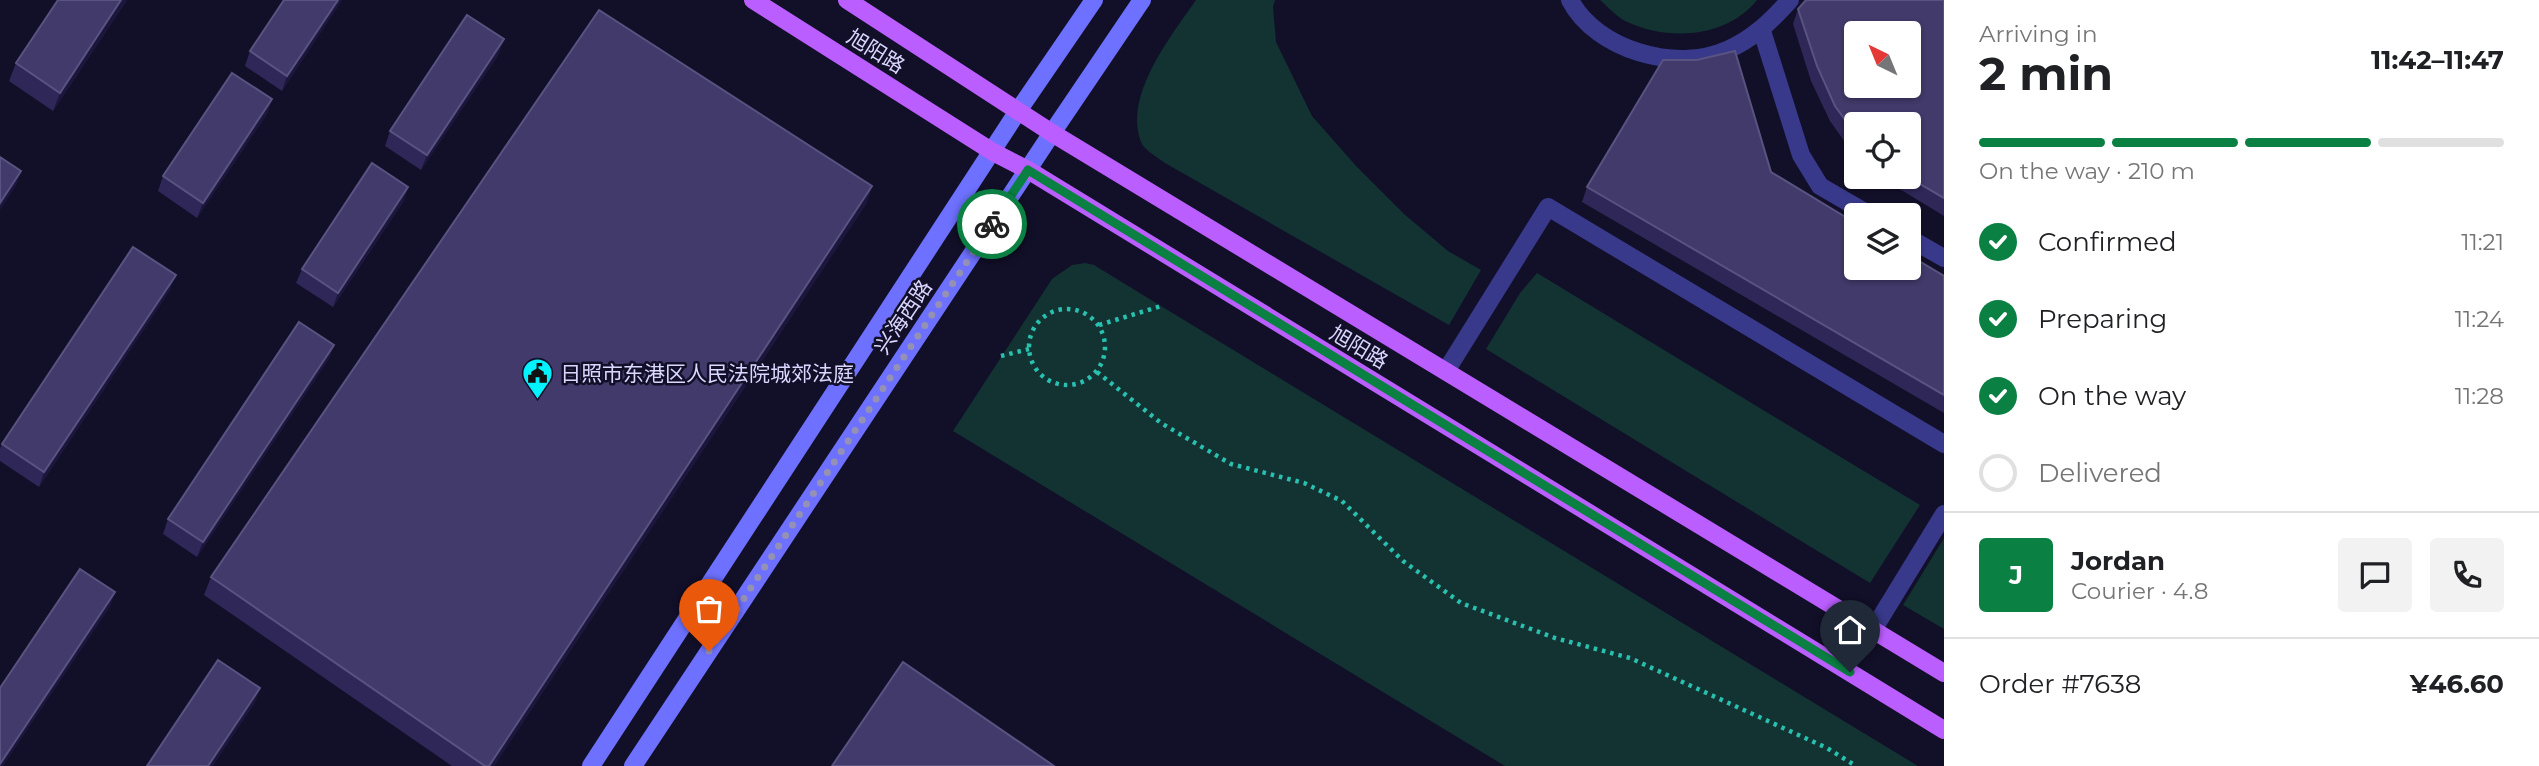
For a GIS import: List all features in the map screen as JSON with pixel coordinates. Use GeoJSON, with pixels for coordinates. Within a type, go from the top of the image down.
{"type":"FeatureCollection","features":[{"type":"Feature","properties":{"kind":"main road","name":"旭阳路"},"geometry":{"type":"LineString","coordinates":[[753,0],[993,152],[1028,170],[1944,730]]}},
{"type":"Feature","properties":{"kind":"main road","name":"旭阳路"},"geometry":{"type":"LineString","coordinates":[[847,0],[1052,133],[1944,673]]}},
{"type":"Feature","properties":{"kind":"main road","name":"兴海西路"},"geometry":{"type":"LineString","coordinates":[[591,766],[1018,111],[1094,0]]}},
{"type":"Feature","properties":{"kind":"main road","name":"兴海西路"},"geometry":{"type":"LineString","coordinates":[[633,766],[1142,0]]}},
{"type":"Feature","properties":{"kind":"lane"},"geometry":{"type":"LineString","coordinates":[[1570,0],[1574,8],[1604,36],[1642,54],[1684,60],[1725,51],[1762,31],[1790,0]]}},
{"type":"Feature","properties":{"kind":"lane"},"geometry":{"type":"LineString","coordinates":[[1762,31],[1801,155],[1820,186],[1849,203]]}},
{"type":"Feature","properties":{"kind":"lane"},"geometry":{"type":"LineString","coordinates":[[1446,371],[1548,207],[1944,444]]}},
{"type":"Feature","properties":{"kind":"lane"},"geometry":{"type":"LineString","coordinates":[[1921,245],[1944,258]]}},
{"type":"Feature","properties":{"kind":"lane"},"geometry":{"type":"LineString","coordinates":[[1873,629],[1944,514]]}},
{"type":"Feature","properties":{"kind":"path"},"geometry":{"type":"LineString","coordinates":[[1099,326],[1161,306]]}},
{"type":"Feature","properties":{"kind":"path"},"geometry":{"type":"LineString","coordinates":[[1067,309],[1079,311],[1099,326],[1104,337],[1103,361],[1097,372],[1086,381],[1074,385],[1060,385],[1048,381],[1038,373],[1031,361],[1030,337],[1035,326],[1044,317],[1067,309]]}},
{"type":"Feature","properties":{"kind":"path"},"geometry":{"type":"LineString","coordinates":[[1001,356],[1029,349]]}},
{"type":"Feature","properties":{"kind":"path"},"geometry":{"type":"LineString","coordinates":[[1097,372],[1161,422],[1231,464],[1304,483],[1342,501],[1403,561],[1461,603],[1555,638],[1630,658],[1827,748],[1856,766]]}},
{"type":"Feature","properties":{"kind":"green space"},"geometry":{"type":"Polygon","coordinates":[[[1196,0],[1275,0],[1273,7],[1276,42],[1312,116],[1404,214],[1448,251],[1481,270],[1449,325],[1165,163],[1143,145],[1137,124],[1138,105],[1144,86],[1152,67],[1196,0]]]}},
{"type":"Feature","properties":{"kind":"green space"},"geometry":{"type":"Polygon","coordinates":[[[1600,0],[1757,0],[1729,23],[1695,33],[1677,33],[1659,32],[1625,21],[1600,0]]]}},
{"type":"Feature","properties":{"kind":"green space"},"geometry":{"type":"Polygon","coordinates":[[[1072,265],[1094,265],[1918,766],[1505,766],[953,431],[1052,279],[1072,265]]]}},
{"type":"Feature","properties":{"kind":"green space"},"geometry":{"type":"Polygon","coordinates":[[[1537,273],[1920,505],[1870,583],[1486,349],[1520,293],[1537,273]]]}},
{"type":"Feature","properties":{"kind":"green space"},"geometry":{"type":"Polygon","coordinates":[[[1944,538],[1944,629],[1903,605],[1944,538]]]}},
{"type":"Feature","properties":{"kind":"building"},"geometry":{"type":"Polygon","coordinates":[[[58,0],[121,0],[60,93],[16,63],[58,0]]]}},
{"type":"Feature","properties":{"kind":"building"},"geometry":{"type":"Polygon","coordinates":[[[284,0],[338,0],[287,76],[250,51],[284,0]]]}},
{"type":"Feature","properties":{"kind":"building"},"geometry":{"type":"Polygon","coordinates":[[[1806,0],[1944,0],[1944,198],[1921,185],[1921,112],[1844,112],[1844,118],[1835,106],[1817,66],[1798,9],[1806,0]]]}},
{"type":"Feature","properties":{"kind":"building","name":"日照市东港区人民法院城郊法庭"},"geometry":{"type":"Polygon","coordinates":[[[599,10],[872,186],[489,766],[485,766],[211,577],[599,10]]]}},
{"type":"Feature","properties":{"kind":"building"},"geometry":{"type":"Polygon","coordinates":[[[467,15],[504,39],[427,155],[390,131],[467,15]]]}},
{"type":"Feature","properties":{"kind":"building"},"geometry":{"type":"Polygon","coordinates":[[[1735,51],[1771,172],[1844,216],[1844,280],[1921,280],[1921,262],[1944,276],[1944,395],[1587,187],[1663,60],[1697,60],[1735,51]]]}},
{"type":"Feature","properties":{"kind":"building"},"geometry":{"type":"Polygon","coordinates":[[[232,73],[272,99],[203,203],[163,176],[232,73]]]}},
{"type":"Feature","properties":{"kind":"building"},"geometry":{"type":"Polygon","coordinates":[[[0,157],[21,171],[0,203],[0,157]]]}},
{"type":"Feature","properties":{"kind":"building"},"geometry":{"type":"Polygon","coordinates":[[[372,163],[408,187],[338,293],[302,269],[372,163]]]}},
{"type":"Feature","properties":{"kind":"building"},"geometry":{"type":"Polygon","coordinates":[[[133,247],[176,275],[44,472],[2,444],[133,247]]]}},
{"type":"Feature","properties":{"kind":"building"},"geometry":{"type":"Polygon","coordinates":[[[299,322],[334,345],[203,542],[168,519],[299,322]]]}},
{"type":"Feature","properties":{"kind":"building"},"geometry":{"type":"Polygon","coordinates":[[[80,569],[115,592],[0,764],[0,688],[80,569]]]}},
{"type":"Feature","properties":{"kind":"building"},"geometry":{"type":"Polygon","coordinates":[[[218,660],[260,688],[208,766],[147,766],[218,660]]]}},
{"type":"Feature","properties":{"kind":"building"},"geometry":{"type":"Polygon","coordinates":[[[903,662],[1054,766],[832,766],[903,662]]]}},
{"type":"Feature","properties":{"kind":"way so far"},"geometry":{"type":"LineString","coordinates":[[709,651],[992,224]]}},
{"type":"Feature","properties":{"kind":"place","name":"日照市东港区人民法院城郊法庭"},"geometry":{"type":"Point","coordinates":[537,400]}},
{"type":"Feature","properties":{"kind":"route"},"geometry":{"type":"LineString","coordinates":[[992,224],[1028,170],[1850,672]]}}]}
